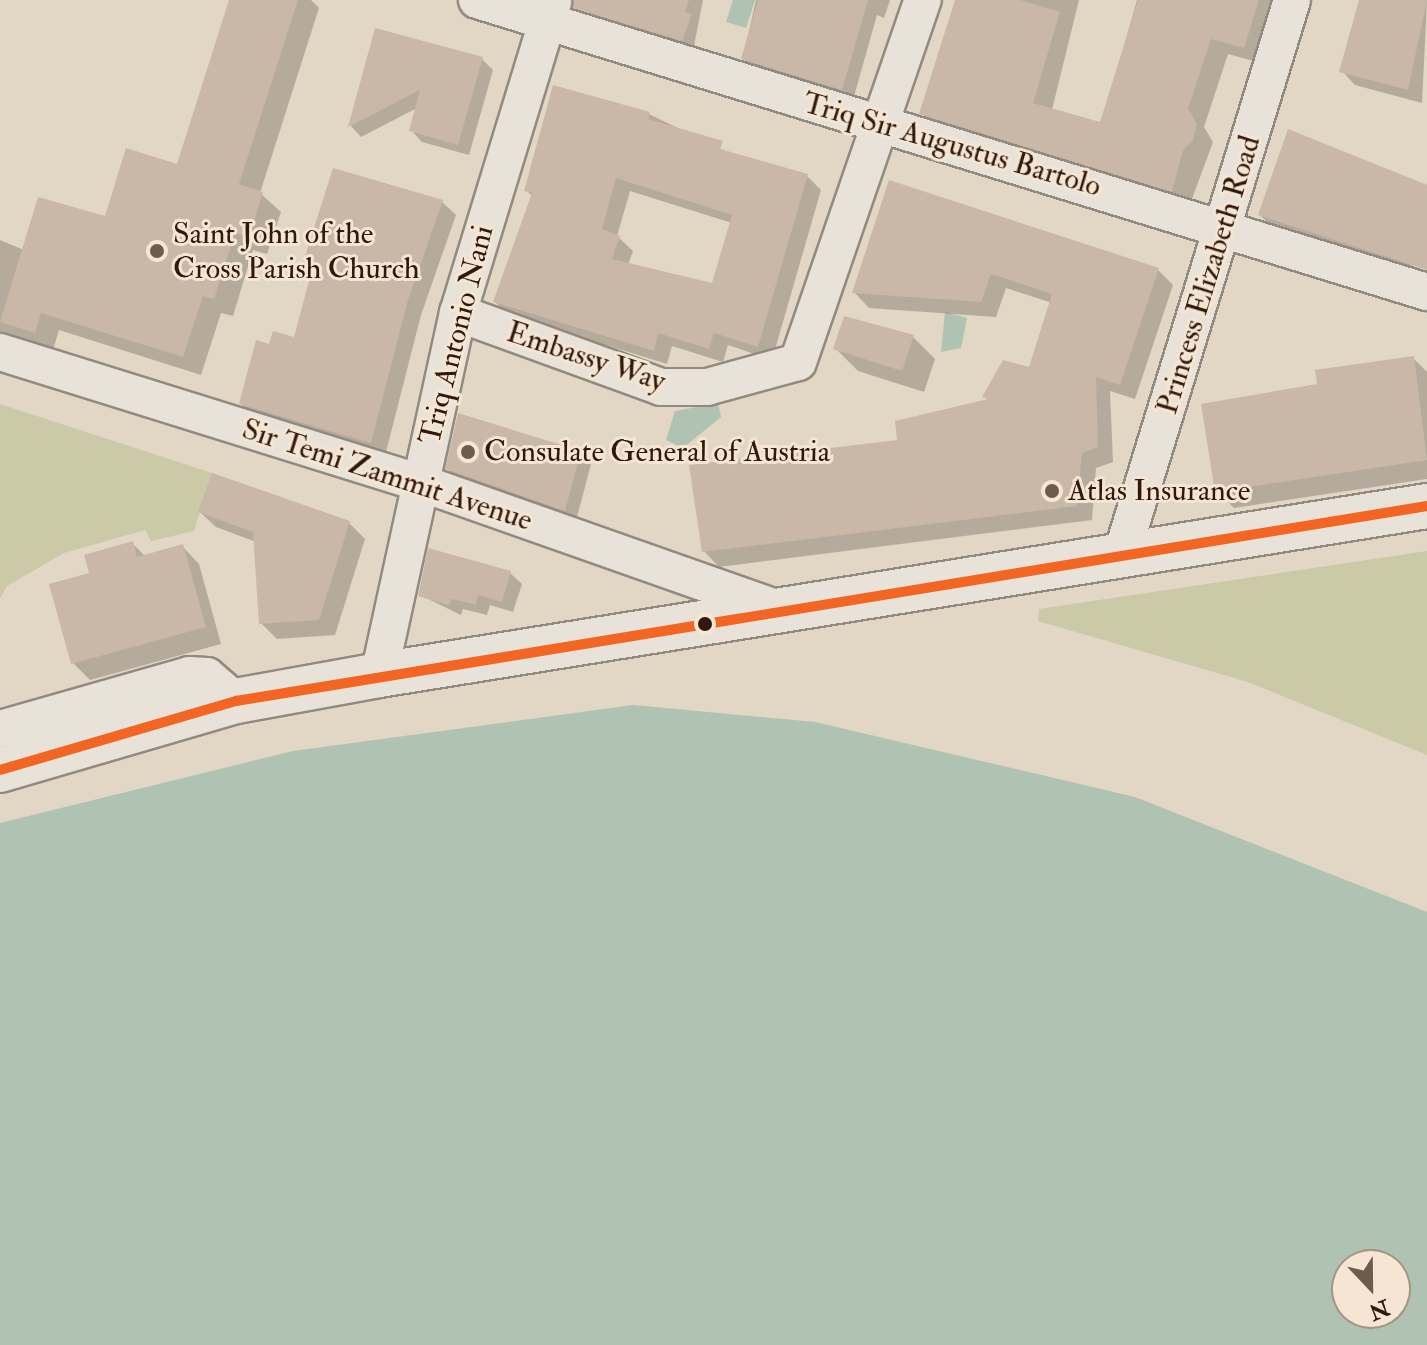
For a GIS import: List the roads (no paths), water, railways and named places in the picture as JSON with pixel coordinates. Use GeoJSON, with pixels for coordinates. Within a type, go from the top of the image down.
{"type":"FeatureCollection","features":[{"type":"Feature","properties":{"kind":"main road"},"geometry":{"type":"LineString","coordinates":[[0,770],[236,701],[771,606],[1427,506]]}},
{"type":"Feature","properties":{"kind":"street","name":"Triq Sir Augustus Bartolo"},"geometry":{"type":"LineString","coordinates":[[477,0],[550,11],[879,125],[1226,225],[1427,292]]}},
{"type":"Feature","properties":{"kind":"street","name":"Embassy Way"},"geometry":{"type":"LineString","coordinates":[[458,313],[661,387],[707,387],[785,369],[809,346],[879,125],[923,0]]}},
{"type":"Feature","properties":{"kind":"street","name":"Princess Elizabeth Road"},"geometry":{"type":"LineString","coordinates":[[1123,550],[1226,225],[1292,0]]}},
{"type":"Feature","properties":{"kind":"street","name":"Triq Antonio Nani"},"geometry":{"type":"LineString","coordinates":[[379,675],[458,313],[550,11]]}},
{"type":"Feature","properties":{"kind":"street","name":"Sir Temi Zammit Avenue"},"geometry":{"type":"LineString","coordinates":[[0,352],[421,483],[771,606]]}},
{"type":"Feature","properties":{"kind":"street"},"geometry":{"type":"LineString","coordinates":[[0,729],[189,675],[207,676],[236,701]]}},
{"type":"Feature","properties":{"kind":"place","name":"Saint John of the Cross Parish Church"},"geometry":{"type":"Point","coordinates":[157,251]}},
{"type":"Feature","properties":{"kind":"place","name":"Consulate General of Austria"},"geometry":{"type":"Point","coordinates":[468,452]}},
{"type":"Feature","properties":{"kind":"place","name":"Atlas Insurance"},"geometry":{"type":"Point","coordinates":[1052,491]}}]}
